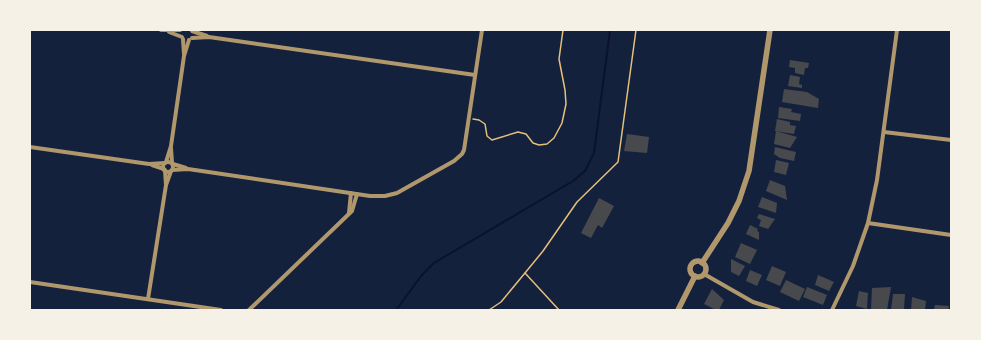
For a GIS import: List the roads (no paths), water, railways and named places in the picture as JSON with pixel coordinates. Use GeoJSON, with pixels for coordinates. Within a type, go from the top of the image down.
{"type":"FeatureCollection","features":[{"type":"Feature","properties":{"kind":"street"},"geometry":{"type":"LineString","coordinates":[[161,30],[181,30],[184,56]]}},
{"type":"Feature","properties":{"kind":"street"},"geometry":{"type":"LineString","coordinates":[[166,185],[165,163],[171,146],[184,56],[193,35],[192,30],[209,37]]}},
{"type":"Feature","properties":{"kind":"street"},"geometry":{"type":"LineString","coordinates":[[30,147],[149,164],[169,162],[188,169],[357,194],[378,196],[397,193],[454,161],[462,154],[464,150],[482,30]]}},
{"type":"Feature","properties":{"kind":"street"},"geometry":{"type":"LineString","coordinates":[[702,263],[728,223],[739,201],[749,171],[770,30]]}},
{"type":"Feature","properties":{"kind":"street"},"geometry":{"type":"LineString","coordinates":[[832,310],[853,266],[868,223],[877,180],[897,30]]}},
{"type":"Feature","properties":{"kind":"street"},"geometry":{"type":"LineString","coordinates":[[167,31],[183,38],[190,39],[209,37],[476,75]]}},
{"type":"Feature","properties":{"kind":"street"},"geometry":{"type":"LineString","coordinates":[[884,132],[951,140]]}},
{"type":"Feature","properties":{"kind":"street"},"geometry":{"type":"LineString","coordinates":[[148,299],[166,185],[172,164],[171,146]]}},
{"type":"Feature","properties":{"kind":"street"},"geometry":{"type":"LineString","coordinates":[[149,164],[165,170],[188,169]]}},
{"type":"Feature","properties":{"kind":"street"},"geometry":{"type":"LineString","coordinates":[[349,213],[351,193]]}},
{"type":"Feature","properties":{"kind":"street"},"geometry":{"type":"LineString","coordinates":[[249,310],[349,213],[354,207],[357,194]]}},
{"type":"Feature","properties":{"kind":"street"},"geometry":{"type":"LineString","coordinates":[[868,223],[951,235]]}},
{"type":"Feature","properties":{"kind":"street"},"geometry":{"type":"LineString","coordinates":[[702,263],[694,262],[690,267],[694,276],[700,277],[704,274]]}},
{"type":"Feature","properties":{"kind":"street"},"geometry":{"type":"LineString","coordinates":[[702,263],[705,267],[704,274]]}},
{"type":"Feature","properties":{"kind":"street"},"geometry":{"type":"LineString","coordinates":[[704,274],[753,302],[779,310]]}},
{"type":"Feature","properties":{"kind":"street"},"geometry":{"type":"LineString","coordinates":[[678,310],[694,276]]}},
{"type":"Feature","properties":{"kind":"street"},"geometry":{"type":"LineString","coordinates":[[30,282],[221,310]]}},
{"type":"Feature","properties":{"kind":"waterway"},"geometry":{"type":"LineString","coordinates":[[396,310],[422,275],[434,263],[573,181],[585,171],[594,153],[610,30]]}}]}
